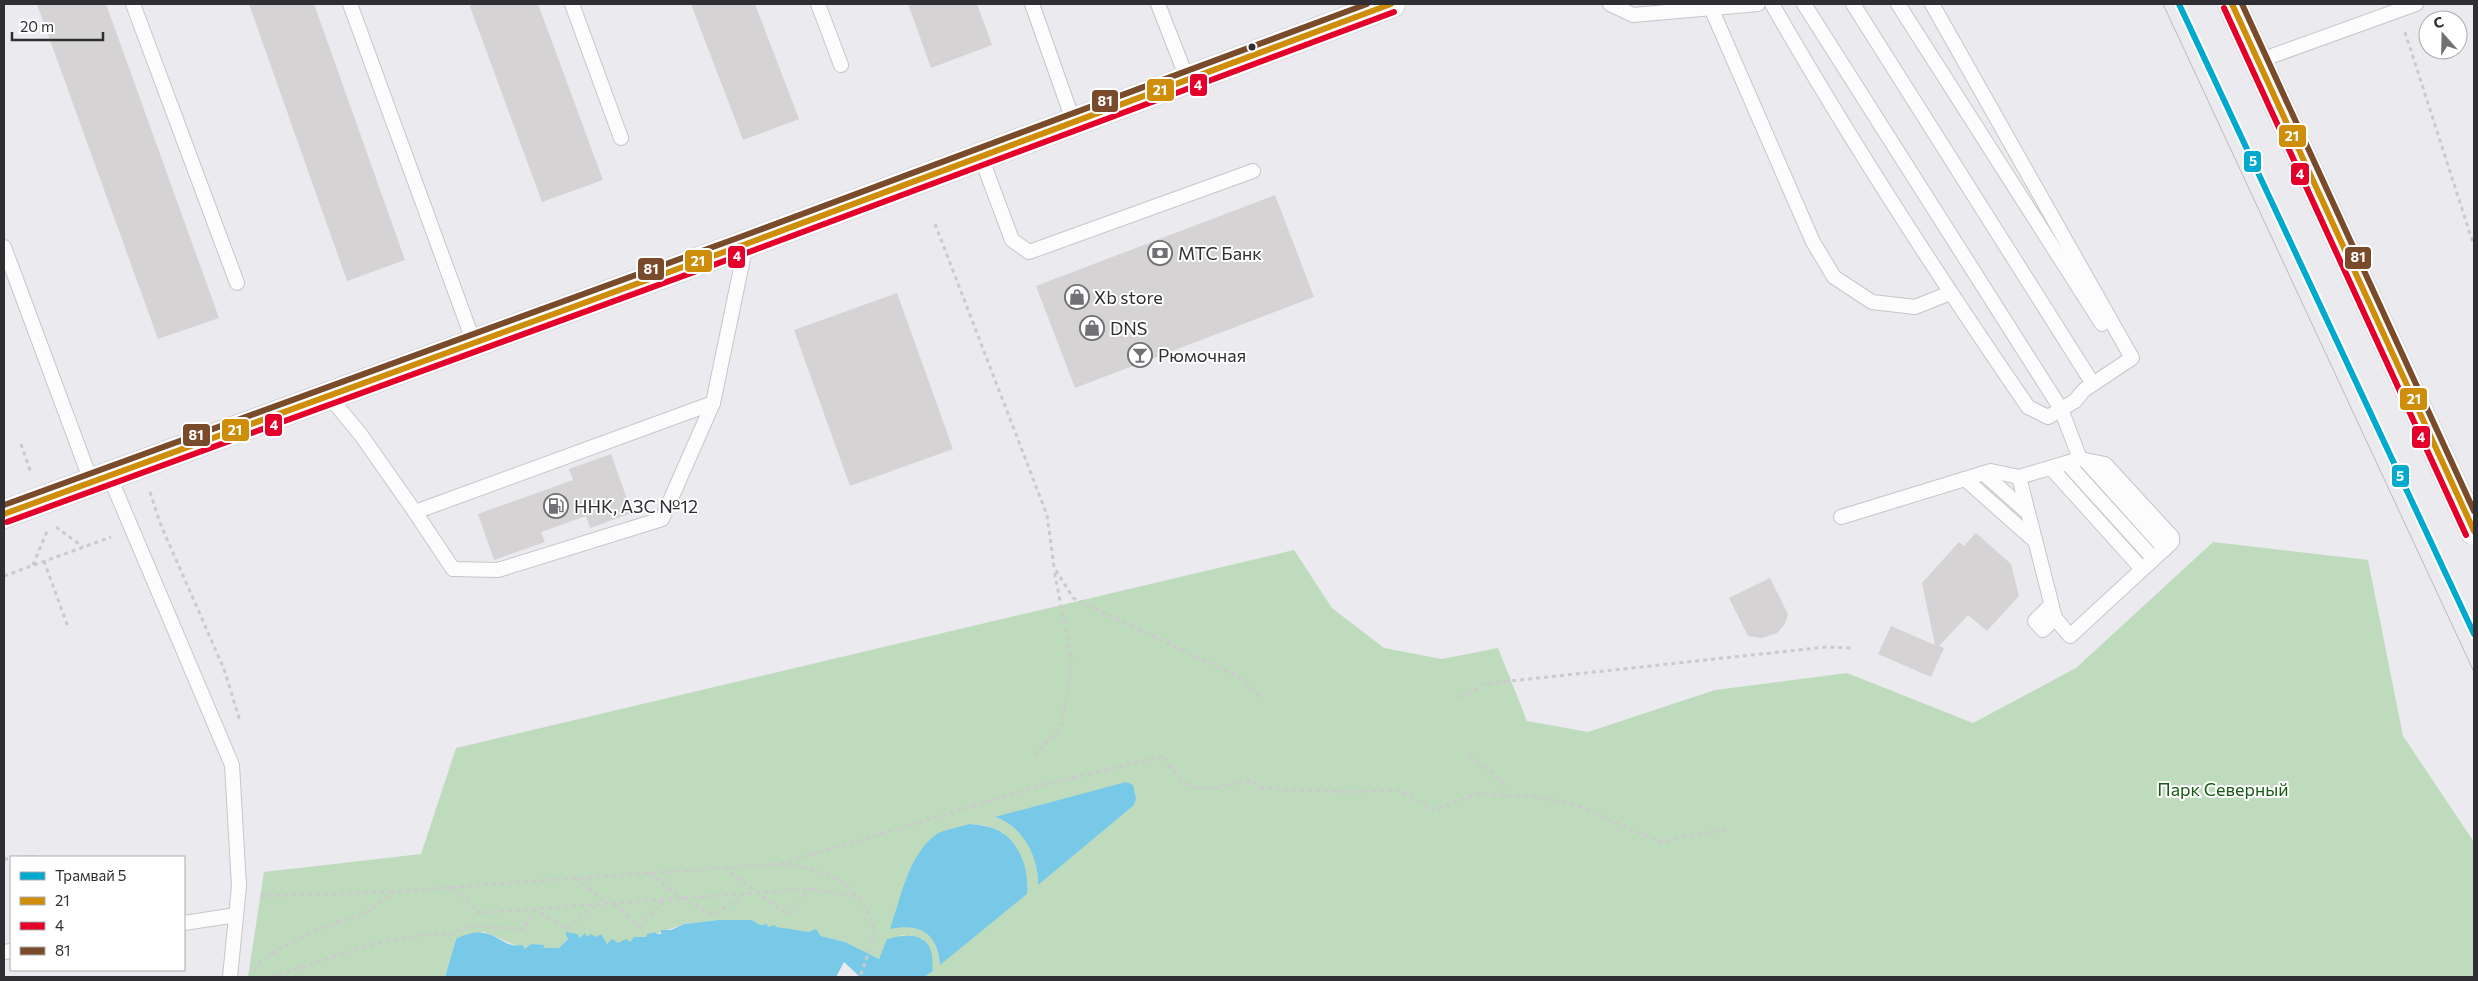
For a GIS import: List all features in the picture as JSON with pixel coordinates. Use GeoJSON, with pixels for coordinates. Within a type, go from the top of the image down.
{"type":"FeatureCollection","features":[{"type":"Feature","properties":{"kind":"main road"},"geometry":{"type":"LineString","coordinates":[[4,514],[981,158],[1391,4]]}},
{"type":"Feature","properties":{"kind":"main road"},"geometry":{"type":"LineString","coordinates":[[2232,4],[2474,531]]}},
{"type":"Feature","properties":{"kind":"lane"},"geometry":{"type":"LineString","coordinates":[[133,4],[238,283]]}},
{"type":"Feature","properties":{"kind":"lane"},"geometry":{"type":"LineString","coordinates":[[350,4],[474,343]]}},
{"type":"Feature","properties":{"kind":"lane"},"geometry":{"type":"LineString","coordinates":[[572,4],[621,138]]}},
{"type":"Feature","properties":{"kind":"lane"},"geometry":{"type":"LineString","coordinates":[[818,4],[842,65]]}},
{"type":"Feature","properties":{"kind":"lane"},"geometry":{"type":"LineString","coordinates":[[1032,4],[1074,123]]}},
{"type":"Feature","properties":{"kind":"lane"},"geometry":{"type":"LineString","coordinates":[[1158,4],[1188,81]]}},
{"type":"Feature","properties":{"kind":"lane"},"geometry":{"type":"LineString","coordinates":[[1610,4],[1634,15],[1758,4]]}},
{"type":"Feature","properties":{"kind":"lane"},"geometry":{"type":"LineString","coordinates":[[1772,4],[1824,96],[1950,293],[2028,407],[2048,417],[2075,401],[2093,384],[2132,358],[1932,4]]}},
{"type":"Feature","properties":{"kind":"lane"},"geometry":{"type":"LineString","coordinates":[[1804,4],[2061,409],[2077,460],[2154,558]]}},
{"type":"Feature","properties":{"kind":"lane"},"geometry":{"type":"LineString","coordinates":[[1853,4],[2093,384]]}},
{"type":"Feature","properties":{"kind":"lane"},"geometry":{"type":"LineString","coordinates":[[1898,4],[2127,362]]}},
{"type":"Feature","properties":{"kind":"lane"},"geometry":{"type":"LineString","coordinates":[[2258,61],[2416,4]]}},
{"type":"Feature","properties":{"kind":"lane"},"geometry":{"type":"LineString","coordinates":[[1711,8],[1813,242],[1834,277],[1872,302],[1915,307],[1950,293]]}},
{"type":"Feature","properties":{"kind":"lane"},"geometry":{"type":"LineString","coordinates":[[981,158],[1012,240],[1029,252],[1253,171]]}},
{"type":"Feature","properties":{"kind":"lane"},"geometry":{"type":"LineString","coordinates":[[328,395],[361,435],[453,569],[498,570],[662,519],[713,403],[746,244]]}},
{"type":"Feature","properties":{"kind":"lane"},"geometry":{"type":"LineString","coordinates":[[4,246],[100,478],[133,529],[232,765],[239,886],[230,977]]}},
{"type":"Feature","properties":{"kind":"lane"},"geometry":{"type":"LineString","coordinates":[[415,512],[713,403]]}},
{"type":"Feature","properties":{"kind":"lane"},"geometry":{"type":"LineString","coordinates":[[1841,517],[1991,471],[2016,480],[2077,460],[2105,464],[2172,537],[2172,542],[2070,636],[2053,612],[2027,512],[2016,480]]}},
{"type":"Feature","properties":{"kind":"lane"},"geometry":{"type":"LineString","coordinates":[[2051,468],[2142,569]]}},
{"type":"Feature","properties":{"kind":"lane"},"geometry":{"type":"LineString","coordinates":[[1983,474],[2027,512]]}},
{"type":"Feature","properties":{"kind":"lane"},"geometry":{"type":"LineString","coordinates":[[1965,479],[2035,541]]}},
{"type":"Feature","properties":{"kind":"lane"},"geometry":{"type":"LineString","coordinates":[[185,923],[236,915]]}},
{"type":"Feature","properties":{"kind":"path"},"geometry":{"type":"LineString","coordinates":[[2398,10],[2474,246]]}},
{"type":"Feature","properties":{"kind":"path"},"geometry":{"type":"LineString","coordinates":[[935,224],[1047,515],[1054,567],[1072,662],[1062,724],[1034,756]]}},
{"type":"Feature","properties":{"kind":"path"},"geometry":{"type":"LineString","coordinates":[[33,566],[50,523]]}},
{"type":"Feature","properties":{"kind":"path"},"geometry":{"type":"LineString","coordinates":[[4,576],[133,529],[160,523]]}},
{"type":"Feature","properties":{"kind":"path"},"geometry":{"type":"LineString","coordinates":[[44,561],[68,627]]}},
{"type":"Feature","properties":{"kind":"path"},"geometry":{"type":"LineString","coordinates":[[1054,567],[1073,598],[1241,678],[1263,699]]}},
{"type":"Feature","properties":{"kind":"path"},"geometry":{"type":"LineString","coordinates":[[1460,697],[1472,692],[1483,684],[1826,647],[1852,648]]}},
{"type":"Feature","properties":{"kind":"path"},"geometry":{"type":"LineString","coordinates":[[781,864],[1042,785],[1164,756],[1182,783],[1197,790],[1252,780],[1255,785],[1267,789],[1352,792],[1398,790],[1434,810],[1478,794],[1529,796],[1571,803],[1663,843],[1677,836],[1726,830]]}},
{"type":"Feature","properties":{"kind":"path"},"geometry":{"type":"LineString","coordinates":[[1470,757],[1492,772],[1507,789]]}},
{"type":"Feature","properties":{"kind":"path"},"geometry":{"type":"LineString","coordinates":[[257,896],[392,892],[781,864],[816,869],[841,880],[858,896],[868,912],[875,933],[860,977]]}},
{"type":"Feature","properties":{"kind":"path"},"geometry":{"type":"LineString","coordinates":[[724,868],[788,915],[810,889]]}},
{"type":"Feature","properties":{"kind":"path"},"geometry":{"type":"LineString","coordinates":[[648,873],[683,899],[714,914],[744,894]]}},
{"type":"Feature","properties":{"kind":"path"},"geometry":{"type":"LineString","coordinates":[[575,878],[608,904]]}},
{"type":"Feature","properties":{"kind":"path"},"geometry":{"type":"LineString","coordinates":[[452,887],[479,913],[810,889],[858,896]]}},
{"type":"Feature","properties":{"kind":"path"},"geometry":{"type":"LineString","coordinates":[[249,977],[260,962],[279,949],[318,929],[370,911],[392,892]]}},
{"type":"Feature","properties":{"kind":"path"},"geometry":{"type":"LineString","coordinates":[[614,904],[640,926],[664,900]]}},
{"type":"Feature","properties":{"kind":"path"},"geometry":{"type":"LineString","coordinates":[[536,910],[568,929],[593,905]]}},
{"type":"Feature","properties":{"kind":"path"},"geometry":{"type":"LineString","coordinates":[[271,977],[280,976],[378,943],[421,935],[450,934],[468,926],[524,929],[536,910]]}},
{"type":"Feature","properties":{"kind":"green space","name":"Парк Северный"},"geometry":{"type":"Polygon","coordinates":[[[2213,542],[2368,560],[2403,736],[2474,842],[2474,977],[924,977],[933,971],[923,939],[902,935],[879,959],[845,942],[821,936],[818,931],[809,933],[768,927],[767,924],[760,925],[752,920],[718,920],[684,924],[656,934],[655,932],[647,934],[646,937],[634,937],[630,942],[607,944],[596,937],[580,939],[566,933],[568,939],[559,948],[543,948],[544,945],[531,944],[524,949],[484,932],[456,939],[445,977],[248,977],[264,872],[421,854],[456,748],[1294,550],[1332,608],[1384,648],[1442,659],[1498,648],[1527,721],[1588,732],[1715,690],[1847,673],[1973,723],[2076,668],[2213,542]],[[1135,791],[996,817],[1014,827],[1028,843],[1036,863],[1038,884],[1134,805],[1135,791]],[[970,824],[905,926],[922,930],[932,938],[940,965],[1004,833],[987,826],[970,824]]]}},
{"type":"Feature","properties":{"kind":"water"},"geometry":{"type":"Polygon","coordinates":[[[1126,782],[1133,785],[1136,798],[1134,805],[1038,885],[1036,864],[1027,844],[1013,827],[995,817],[1126,782]]]}},
{"type":"Feature","properties":{"kind":"water"},"geometry":{"type":"Polygon","coordinates":[[[970,824],[996,830],[1010,839],[1023,861],[1027,878],[1027,894],[940,965],[935,945],[926,933],[919,929],[910,928],[890,929],[907,877],[919,853],[937,834],[970,824]]]}},
{"type":"Feature","properties":{"kind":"water"},"geometry":{"type":"Polygon","coordinates":[[[718,920],[752,920],[760,925],[767,924],[768,927],[775,925],[776,927],[809,932],[816,929],[821,936],[845,942],[879,959],[887,939],[899,936],[918,937],[924,940],[931,951],[933,971],[924,977],[860,977],[844,962],[836,977],[445,977],[456,939],[469,934],[488,934],[507,944],[523,945],[524,949],[531,944],[545,945],[543,948],[559,948],[568,939],[565,932],[577,934],[580,938],[585,933],[587,937],[591,934],[596,937],[601,934],[607,944],[612,939],[618,943],[626,939],[630,942],[634,937],[646,937],[647,934],[655,932],[661,934],[661,930],[671,930],[684,924],[718,920]]]}},
{"type":"Feature","properties":{"kind":"building"},"geometry":{"type":"Polygon","coordinates":[[[37,4],[106,4],[219,318],[158,339],[37,4]]]}},
{"type":"Feature","properties":{"kind":"building"},"geometry":{"type":"Polygon","coordinates":[[[249,4],[314,4],[405,260],[347,281],[249,4]]]}},
{"type":"Feature","properties":{"kind":"building"},"geometry":{"type":"Polygon","coordinates":[[[469,4],[538,4],[603,180],[542,202],[469,4]]]}},
{"type":"Feature","properties":{"kind":"building"},"geometry":{"type":"Polygon","coordinates":[[[691,4],[755,4],[799,119],[743,140],[691,4]]]}},
{"type":"Feature","properties":{"kind":"building"},"geometry":{"type":"Polygon","coordinates":[[[908,4],[977,4],[992,45],[931,68],[908,4]]]}},
{"type":"Feature","properties":{"kind":"building"},"geometry":{"type":"Polygon","coordinates":[[[1275,195],[1314,297],[1075,388],[1036,286],[1275,195]]]}},
{"type":"Feature","properties":{"kind":"building"},"geometry":{"type":"Polygon","coordinates":[[[897,293],[953,449],[850,486],[794,330],[897,293]]]}},
{"type":"Feature","properties":{"kind":"building"},"geometry":{"type":"Polygon","coordinates":[[[611,454],[632,513],[590,528],[586,516],[541,532],[545,542],[494,560],[478,514],[573,480],[569,469],[611,454]]]}},
{"type":"Feature","properties":{"kind":"building"},"geometry":{"type":"Polygon","coordinates":[[[1976,533],[2011,564],[2019,596],[1987,631],[1968,615],[1939,646],[1944,648],[1931,677],[1878,654],[1891,626],[1935,645],[1922,583],[1959,542],[1964,546],[1976,533]]]}},
{"type":"Feature","properties":{"kind":"building"},"geometry":{"type":"Polygon","coordinates":[[[1770,578],[1788,614],[1785,624],[1777,633],[1762,638],[1748,636],[1729,598],[1770,578]]]}},
{"type":"Feature","properties":{"kind":"tram line"},"geometry":{"type":"LineString","coordinates":[[2163,4],[2474,672]]}},
{"type":"Feature","properties":{"kind":"tram line","name":"5"},"geometry":{"type":"LineString","coordinates":[[2179,4],[2474,634]]}},
{"type":"Feature","properties":{"kind":"transit line","name":"81"},"geometry":{"type":"LineString","coordinates":[[4,505],[743,236],[1367,4]]}},
{"type":"Feature","properties":{"kind":"transit line","name":"21"},"geometry":{"type":"LineString","coordinates":[[4,514],[746,244],[1391,4]]}},
{"type":"Feature","properties":{"kind":"transit line","name":"21"},"geometry":{"type":"LineString","coordinates":[[2232,4],[2474,531]]}},
{"type":"Feature","properties":{"kind":"transit line","name":"81"},"geometry":{"type":"LineString","coordinates":[[2242,4],[2474,511]]}},
{"type":"Feature","properties":{"kind":"transit line","name":"4"},"geometry":{"type":"LineString","coordinates":[[2224,8],[2466,535]]}},
{"type":"Feature","properties":{"kind":"transit line","name":"4"},"geometry":{"type":"LineString","coordinates":[[7,522],[749,252],[1394,12]]}},
{"type":"Feature","properties":{"kind":"place","name":"МТС Банк"},"geometry":{"type":"Point","coordinates":[1160,253]}},
{"type":"Feature","properties":{"kind":"place","name":"Xb store"},"geometry":{"type":"Point","coordinates":[1077,297]}},
{"type":"Feature","properties":{"kind":"place","name":"DNS"},"geometry":{"type":"Point","coordinates":[1092,328]}},
{"type":"Feature","properties":{"kind":"place","name":"Рюмочная"},"geometry":{"type":"Point","coordinates":[1140,355]}},
{"type":"Feature","properties":{"kind":"place","name":"ННК, АЗС №12"},"geometry":{"type":"Point","coordinates":[556,506]}}]}
